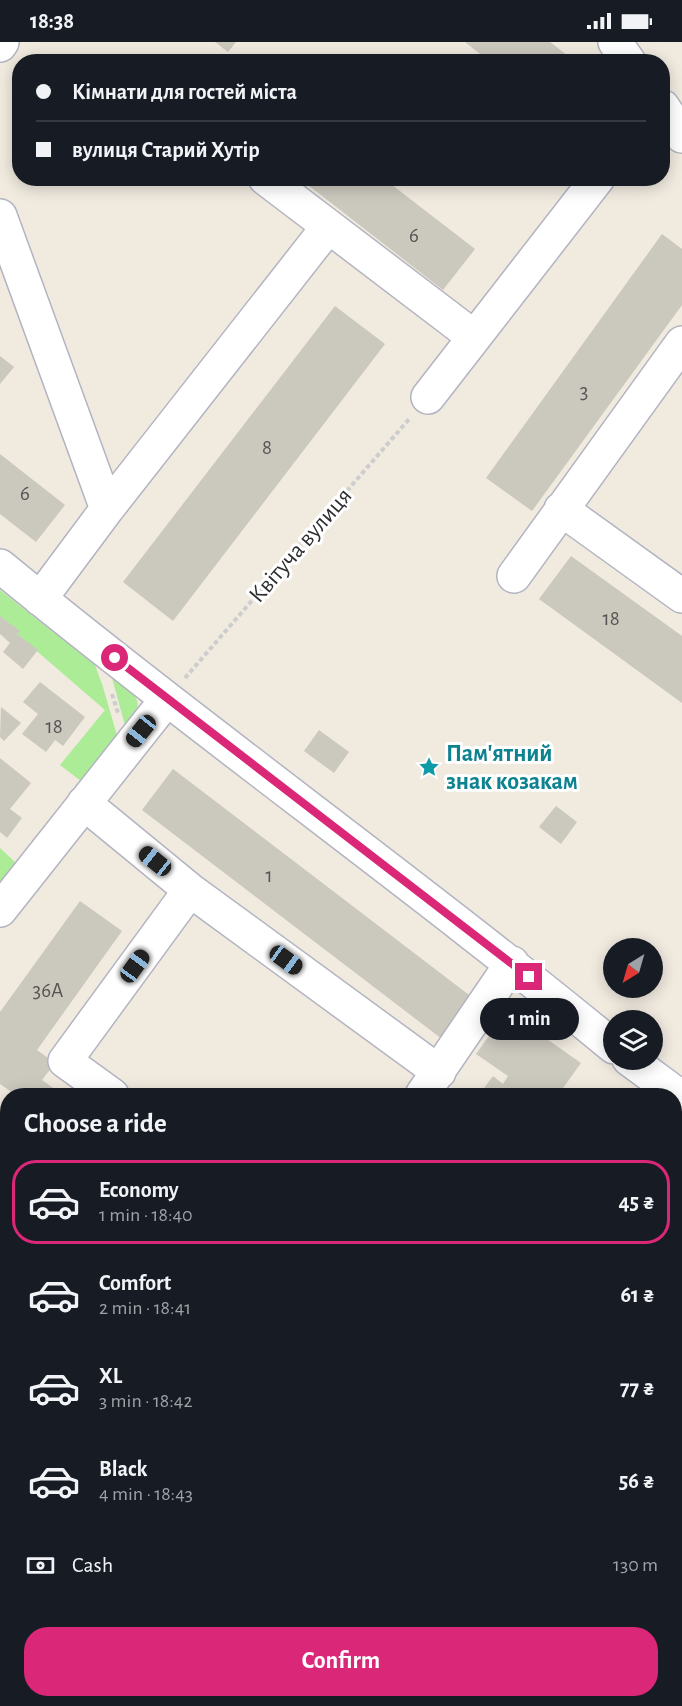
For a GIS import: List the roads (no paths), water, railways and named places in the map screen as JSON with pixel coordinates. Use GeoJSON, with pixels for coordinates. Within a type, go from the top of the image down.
{"type":"FeatureCollection","features":[{"type":"Feature","properties":{"kind":"street"},"geometry":{"type":"LineString","coordinates":[[670,118],[682,136]]}},
{"type":"Feature","properties":{"kind":"street"},"geometry":{"type":"LineString","coordinates":[[275,186],[474,337]]}},
{"type":"Feature","properties":{"kind":"street"},"geometry":{"type":"LineString","coordinates":[[428,397],[592,186]]}},
{"type":"Feature","properties":{"kind":"street"},"geometry":{"type":"LineString","coordinates":[[0,216],[107,509]]}},
{"type":"Feature","properties":{"kind":"street"},"geometry":{"type":"LineString","coordinates":[[40,599],[107,509],[328,227]]}},
{"type":"Feature","properties":{"kind":"street"},"geometry":{"type":"LineString","coordinates":[[513,576],[682,343]]}},
{"type":"Feature","properties":{"kind":"street"},"geometry":{"type":"LineString","coordinates":[[561,509],[682,597]]}},
{"type":"Feature","properties":{"kind":"street"},"geometry":{"type":"LineString","coordinates":[[0,566],[167,699],[512,963],[603,1038]]}},
{"type":"Feature","properties":{"kind":"street"},"geometry":{"type":"LineString","coordinates":[[0,910],[167,699]]}},
{"type":"Feature","properties":{"kind":"street"},"geometry":{"type":"LineString","coordinates":[[84,803],[431,1083],[512,963]]}},
{"type":"Feature","properties":{"kind":"street"},"geometry":{"type":"LineString","coordinates":[[102,1088],[65,1061],[190,890]]}},
{"type":"Feature","properties":{"kind":"street"},"geometry":{"type":"LineString","coordinates":[[644,1070],[668,1088]]}},
{"type":"Feature","properties":{"kind":"place","name":"Пам'ятний знак козакам"},"geometry":{"type":"Point","coordinates":[429,767]}}]}
